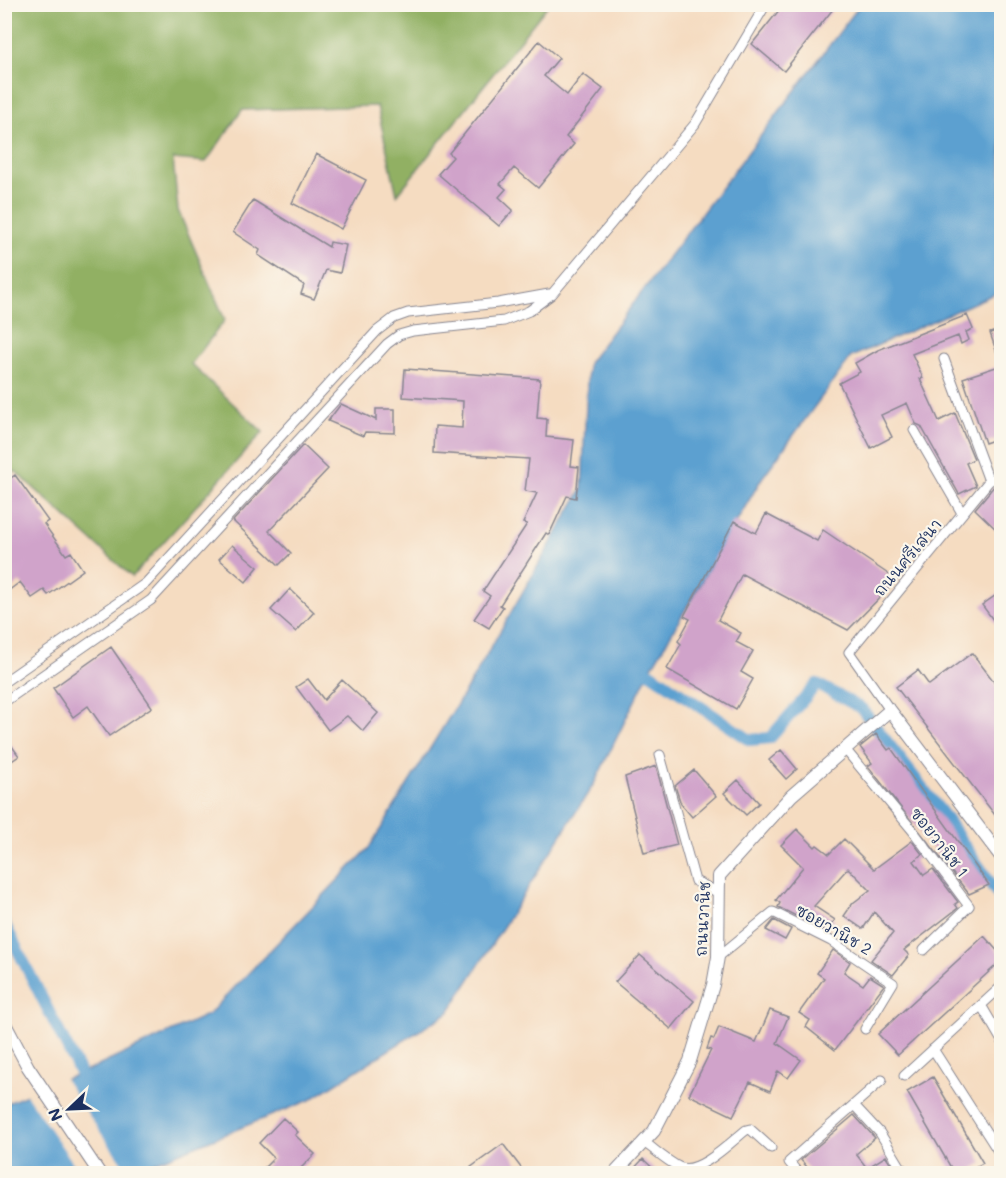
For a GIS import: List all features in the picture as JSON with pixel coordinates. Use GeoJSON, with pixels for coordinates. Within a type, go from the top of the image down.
{"type":"FeatureCollection","features":[{"type":"Feature","properties":{"kind":"street"},"geometry":{"type":"LineString","coordinates":[[4,702],[152,600],[387,344],[399,335],[413,331],[504,321],[530,311],[552,294],[695,124],[766,4]]}},
{"type":"Feature","properties":{"kind":"street"},"geometry":{"type":"LineString","coordinates":[[4,682],[146,583],[247,476],[377,331],[394,318],[408,314],[552,294]]}},
{"type":"Feature","properties":{"kind":"street"},"geometry":{"type":"LineString","coordinates":[[944,359],[989,481],[1002,474]]}},
{"type":"Feature","properties":{"kind":"street"},"geometry":{"type":"LineString","coordinates":[[914,430],[962,513]]}},
{"type":"Feature","properties":{"kind":"street","name":"ถนนศรีเสนา"},"geometry":{"type":"LineString","coordinates":[[890,711],[849,652],[989,481]]}},
{"type":"Feature","properties":{"kind":"street"},"geometry":{"type":"LineString","coordinates":[[890,711],[1002,858]]}},
{"type":"Feature","properties":{"kind":"street","name":"ถนนวานิช"},"geometry":{"type":"LineString","coordinates":[[614,1173],[654,1131],[690,1061],[718,957],[719,876],[791,796],[890,711]]}},
{"type":"Feature","properties":{"kind":"street","name":"ซอยวานิช 1"},"geometry":{"type":"LineString","coordinates":[[845,749],[913,831],[969,906],[924,950]]}},
{"type":"Feature","properties":{"kind":"street"},"geometry":{"type":"LineString","coordinates":[[660,755],[695,881],[719,892]]}},
{"type":"Feature","properties":{"kind":"street","name":"ซอยวานิช 2"},"geometry":{"type":"LineString","coordinates":[[718,957],[773,912],[831,941],[893,983],[865,1029]]}},
{"type":"Feature","properties":{"kind":"street"},"geometry":{"type":"LineString","coordinates":[[904,1076],[1002,986]]}},
{"type":"Feature","properties":{"kind":"street"},"geometry":{"type":"LineString","coordinates":[[981,1005],[1002,1041]]}},
{"type":"Feature","properties":{"kind":"street"},"geometry":{"type":"LineString","coordinates":[[4,1022],[28,1067],[100,1173]]}},
{"type":"Feature","properties":{"kind":"street"},"geometry":{"type":"LineString","coordinates":[[933,1049],[1002,1156]]}},
{"type":"Feature","properties":{"kind":"street"},"geometry":{"type":"LineString","coordinates":[[799,1173],[789,1162],[882,1080]]}},
{"type":"Feature","properties":{"kind":"street"},"geometry":{"type":"LineString","coordinates":[[854,1105],[880,1133],[905,1173]]}},
{"type":"Feature","properties":{"kind":"street"},"geometry":{"type":"LineString","coordinates":[[644,1142],[680,1168],[699,1166],[750,1129],[771,1148]]}},
{"type":"Feature","properties":{"kind":"green space"},"geometry":{"type":"Polygon","coordinates":[[[5,4],[548,5],[397,195],[377,106],[242,110],[206,162],[173,159],[178,210],[225,320],[191,364],[263,432],[132,577],[15,471],[5,478],[5,4]]]}},
{"type":"Feature","properties":{"kind":"water"},"geometry":{"type":"Polygon","coordinates":[[[860,5],[1001,5],[1001,291],[851,357],[762,478],[649,672],[595,782],[449,1012],[310,1100],[128,1173],[5,1174],[5,1104],[98,1066],[209,1014],[369,848],[472,680],[582,489],[588,363],[860,5]]]}},
{"type":"Feature","properties":{"kind":"pier"},"geometry":{"type":"Polygon","coordinates":[[[63,1077],[129,1173],[80,1173],[25,1093],[63,1077]]]}},
{"type":"Feature","properties":{"kind":"building"},"geometry":{"type":"Polygon","coordinates":[[[784,4],[837,4],[784,71],[752,44],[784,4]]]}},
{"type":"Feature","properties":{"kind":"building"},"geometry":{"type":"Polygon","coordinates":[[[539,41],[559,58],[544,76],[567,95],[583,74],[603,89],[566,137],[574,144],[538,188],[514,168],[500,184],[506,189],[499,197],[513,210],[499,226],[438,174],[453,157],[449,153],[539,41]]]}},
{"type":"Feature","properties":{"kind":"building"},"geometry":{"type":"Polygon","coordinates":[[[316,154],[366,180],[341,229],[292,203],[316,154]]]}},
{"type":"Feature","properties":{"kind":"building"},"geometry":{"type":"Polygon","coordinates":[[[253,200],[329,247],[330,242],[346,245],[340,273],[326,270],[314,299],[301,294],[304,285],[258,255],[260,250],[233,232],[253,200]]]}},
{"type":"Feature","properties":{"kind":"building"},"geometry":{"type":"Polygon","coordinates":[[[967,315],[973,329],[966,332],[969,340],[961,344],[958,336],[912,354],[923,378],[920,379],[939,421],[955,413],[974,459],[966,463],[976,486],[959,494],[921,426],[916,424],[907,403],[881,415],[892,437],[871,448],[839,383],[860,372],[855,363],[878,350],[967,315]]]}},
{"type":"Feature","properties":{"kind":"building"},"geometry":{"type":"Polygon","coordinates":[[[1002,329],[1002,362],[1000,362],[990,333],[1002,329]]]}},
{"type":"Feature","properties":{"kind":"building"},"geometry":{"type":"Polygon","coordinates":[[[1002,365],[1002,437],[985,443],[963,378],[1002,365]]]}},
{"type":"Feature","properties":{"kind":"building"},"geometry":{"type":"Polygon","coordinates":[[[405,369],[540,379],[537,418],[547,419],[546,437],[574,440],[571,466],[579,467],[576,498],[567,496],[549,535],[546,533],[500,605],[503,607],[489,628],[474,619],[490,596],[483,591],[527,524],[523,523],[537,493],[525,491],[529,459],[434,453],[435,426],[462,428],[463,401],[403,397],[405,369]]]}},
{"type":"Feature","properties":{"kind":"building"},"geometry":{"type":"Polygon","coordinates":[[[341,404],[376,420],[376,409],[395,409],[395,433],[365,432],[363,436],[328,421],[341,404]]]}},
{"type":"Feature","properties":{"kind":"building"},"geometry":{"type":"Polygon","coordinates":[[[303,445],[328,469],[269,531],[291,553],[279,565],[233,521],[303,445]]]}},
{"type":"Feature","properties":{"kind":"building"},"geometry":{"type":"Polygon","coordinates":[[[15,475],[48,521],[44,524],[66,555],[71,552],[83,570],[48,595],[44,590],[32,598],[20,582],[4,594],[4,483],[15,475]]]}},
{"type":"Feature","properties":{"kind":"building"},"geometry":{"type":"Polygon","coordinates":[[[995,485],[1002,491],[1002,535],[975,509],[995,485]]]}},
{"type":"Feature","properties":{"kind":"building"},"geometry":{"type":"Polygon","coordinates":[[[766,514],[817,541],[823,530],[897,580],[848,630],[742,574],[718,620],[741,633],[736,642],[753,651],[741,672],[753,679],[736,709],[667,669],[681,644],[678,641],[690,619],[684,616],[734,521],[756,533],[766,514]]]}},
{"type":"Feature","properties":{"kind":"building"},"geometry":{"type":"Polygon","coordinates":[[[232,545],[258,567],[246,582],[219,559],[232,545]]]}},
{"type":"Feature","properties":{"kind":"building"},"geometry":{"type":"Polygon","coordinates":[[[290,589],[314,612],[296,632],[271,610],[290,589]]]}},
{"type":"Feature","properties":{"kind":"building"},"geometry":{"type":"Polygon","coordinates":[[[1002,591],[1002,632],[982,605],[1002,591]]]}},
{"type":"Feature","properties":{"kind":"building"},"geometry":{"type":"Polygon","coordinates":[[[111,647],[152,707],[109,736],[88,706],[73,717],[53,688],[111,647]]]}},
{"type":"Feature","properties":{"kind":"building"},"geometry":{"type":"Polygon","coordinates":[[[972,653],[1002,692],[1002,810],[995,815],[896,687],[918,670],[929,685],[972,653]]]}},
{"type":"Feature","properties":{"kind":"building"},"geometry":{"type":"Polygon","coordinates":[[[308,679],[324,700],[342,680],[378,713],[363,731],[347,716],[328,730],[296,687],[308,679]]]}},
{"type":"Feature","properties":{"kind":"building"},"geometry":{"type":"Polygon","coordinates":[[[876,734],[888,750],[891,748],[989,885],[969,894],[868,766],[872,763],[860,747],[876,734]]]}},
{"type":"Feature","properties":{"kind":"building"},"geometry":{"type":"Polygon","coordinates":[[[4,735],[19,756],[4,766],[4,735]]]}},
{"type":"Feature","properties":{"kind":"building"},"geometry":{"type":"Polygon","coordinates":[[[781,750],[797,769],[786,779],[769,760],[781,750]]]}},
{"type":"Feature","properties":{"kind":"building"},"geometry":{"type":"Polygon","coordinates":[[[656,766],[677,845],[644,853],[625,777],[656,766]]]}},
{"type":"Feature","properties":{"kind":"building"},"geometry":{"type":"Polygon","coordinates":[[[694,770],[716,796],[692,817],[681,804],[675,786],[694,770]]]}},
{"type":"Feature","properties":{"kind":"building"},"geometry":{"type":"Polygon","coordinates":[[[738,780],[759,803],[746,815],[724,793],[738,780]]]}},
{"type":"Feature","properties":{"kind":"building"},"geometry":{"type":"Polygon","coordinates":[[[797,829],[815,847],[817,845],[829,854],[844,839],[874,869],[912,841],[922,854],[914,861],[924,875],[933,869],[958,902],[955,904],[958,908],[904,950],[909,955],[893,975],[871,960],[893,933],[874,912],[863,929],[844,916],[853,903],[870,890],[848,868],[814,906],[835,920],[826,931],[778,907],[780,903],[776,900],[803,867],[781,845],[797,829]]]}},
{"type":"Feature","properties":{"kind":"building"},"geometry":{"type":"Polygon","coordinates":[[[774,920],[791,929],[785,940],[766,930],[774,920]]]}},
{"type":"Feature","properties":{"kind":"building"},"geometry":{"type":"Polygon","coordinates":[[[984,936],[1002,956],[1002,960],[898,1055],[878,1034],[984,936]]]}},
{"type":"Feature","properties":{"kind":"building"},"geometry":{"type":"Polygon","coordinates":[[[833,950],[850,962],[844,972],[863,985],[870,976],[884,985],[835,1050],[806,1027],[810,1020],[799,1013],[824,978],[817,973],[833,950]]]}},
{"type":"Feature","properties":{"kind":"building"},"geometry":{"type":"Polygon","coordinates":[[[640,955],[694,1001],[671,1029],[615,982],[640,955]]]}},
{"type":"Feature","properties":{"kind":"building"},"geometry":{"type":"Polygon","coordinates":[[[770,1010],[788,1017],[777,1043],[801,1060],[788,1078],[778,1071],[770,1091],[750,1082],[733,1116],[689,1095],[711,1050],[707,1049],[711,1038],[714,1039],[719,1027],[756,1042],[770,1010]]]}},
{"type":"Feature","properties":{"kind":"building"},"geometry":{"type":"Polygon","coordinates":[[[933,1077],[983,1163],[965,1173],[954,1173],[907,1092],[933,1077]]]}},
{"type":"Feature","properties":{"kind":"building"},"geometry":{"type":"Polygon","coordinates":[[[854,1115],[875,1138],[856,1154],[867,1168],[886,1156],[897,1173],[812,1173],[801,1160],[854,1115]]]}},
{"type":"Feature","properties":{"kind":"building"},"geometry":{"type":"Polygon","coordinates":[[[283,1118],[298,1132],[295,1135],[315,1154],[296,1173],[268,1173],[263,1169],[274,1158],[259,1143],[283,1118]]]}},
{"type":"Feature","properties":{"kind":"building"},"geometry":{"type":"Polygon","coordinates":[[[503,1144],[525,1173],[463,1173],[503,1144]]]}},
{"type":"Feature","properties":{"kind":"building"},"geometry":{"type":"Polygon","coordinates":[[[643,1159],[658,1173],[630,1173],[643,1159]]]}},
{"type":"Feature","properties":{"kind":"waterway"},"geometry":{"type":"LineString","coordinates":[[649,672],[750,740],[770,738],[817,684],[861,708],[942,813],[1002,900]]}},
{"type":"Feature","properties":{"kind":"waterway"},"geometry":{"type":"LineString","coordinates":[[4,923],[80,1073]]}}]}
